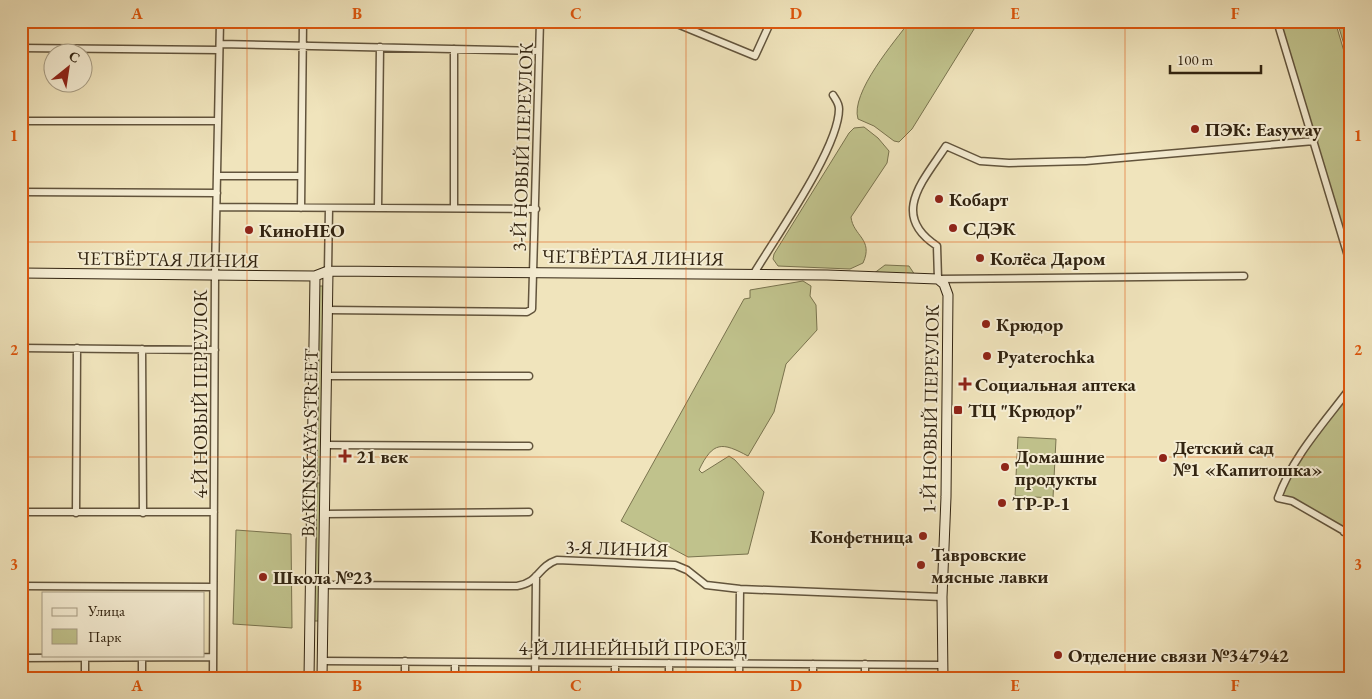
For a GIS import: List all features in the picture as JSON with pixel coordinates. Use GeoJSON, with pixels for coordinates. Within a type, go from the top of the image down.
{"type":"FeatureCollection","features":[{"type":"Feature","properties":{"kind":"street","name":"4-Й НОВЫЙ ПЕРЕУЛОК"},"geometry":{"type":"LineString","coordinates":[[213,678],[215,275],[220,21]]}},
{"type":"Feature","properties":{"kind":"street"},"geometry":{"type":"LineString","coordinates":[[301,208],[304,21]]}},
{"type":"Feature","properties":{"kind":"street","name":"3-Й НОВЫЙ ПЕРЕУЛОК"},"geometry":{"type":"LineString","coordinates":[[327,310],[527,312],[534,304],[540,21]]}},
{"type":"Feature","properties":{"kind":"street"},"geometry":{"type":"LineString","coordinates":[[670,21],[755,56],[771,21]]}},
{"type":"Feature","properties":{"kind":"street"},"geometry":{"type":"LineString","coordinates":[[1277,21],[1351,266]]}},
{"type":"Feature","properties":{"kind":"street"},"geometry":{"type":"LineString","coordinates":[[21,48],[303,45],[539,51]]}},
{"type":"Feature","properties":{"kind":"street"},"geometry":{"type":"LineString","coordinates":[[378,208],[380,47]]}},
{"type":"Feature","properties":{"kind":"street"},"geometry":{"type":"LineString","coordinates":[[454,49],[454,208]]}},
{"type":"Feature","properties":{"kind":"street"},"geometry":{"type":"LineString","coordinates":[[753,275],[831,142],[839,110],[838,102],[833,95]]}},
{"type":"Feature","properties":{"kind":"street"},"geometry":{"type":"LineString","coordinates":[[21,121],[218,122]]}},
{"type":"Feature","properties":{"kind":"street","name":"1-Й НОВЫЙ ПЕРЕУЛОК"},"geometry":{"type":"LineString","coordinates":[[943,678],[942,597],[946,497],[948,294],[944,284],[938,278],[937,246],[923,235],[911,214],[917,191],[946,146],[980,161],[1008,163],[1086,161],[1314,141]]}},
{"type":"Feature","properties":{"kind":"street"},"geometry":{"type":"LineString","coordinates":[[217,176],[301,176]]}},
{"type":"Feature","properties":{"kind":"street"},"geometry":{"type":"LineString","coordinates":[[21,192],[217,193]]}},
{"type":"Feature","properties":{"kind":"street"},"geometry":{"type":"LineString","coordinates":[[216,208],[536,209]]}},
{"type":"Feature","properties":{"kind":"street","name":"BAKINSKAYA STREET"},"geometry":{"type":"LineString","coordinates":[[322,678],[330,208]]}},
{"type":"Feature","properties":{"kind":"street"},"geometry":{"type":"LineString","coordinates":[[315,276],[328,271]]}},
{"type":"Feature","properties":{"kind":"street","name":"ЧЕТВЁРТАЯ ЛИНИЯ"},"geometry":{"type":"LineString","coordinates":[[328,271],[938,278]]}},
{"type":"Feature","properties":{"kind":"street","name":"ЧЕТВЁРТАЯ ЛИНИЯ"},"geometry":{"type":"LineString","coordinates":[[21,273],[315,276]]}},
{"type":"Feature","properties":{"kind":"street","name":"BAKINSKAYA STREET"},"geometry":{"type":"LineString","coordinates":[[309,678],[315,276]]}},
{"type":"Feature","properties":{"kind":"street"},"geometry":{"type":"LineString","coordinates":[[938,278],[1244,276]]}},
{"type":"Feature","properties":{"kind":"street"},"geometry":{"type":"LineString","coordinates":[[21,348],[215,350]]}},
{"type":"Feature","properties":{"kind":"street"},"geometry":{"type":"LineString","coordinates":[[76,513],[77,348]]}},
{"type":"Feature","properties":{"kind":"street"},"geometry":{"type":"LineString","coordinates":[[142,349],[143,513]]}},
{"type":"Feature","properties":{"kind":"street"},"geometry":{"type":"LineString","coordinates":[[326,376],[529,376]]}},
{"type":"Feature","properties":{"kind":"street"},"geometry":{"type":"LineString","coordinates":[[1351,388],[1296,460],[1285,478],[1278,498],[1292,501],[1351,536]]}},
{"type":"Feature","properties":{"kind":"street"},"geometry":{"type":"LineString","coordinates":[[326,445],[529,446]]}},
{"type":"Feature","properties":{"kind":"street"},"geometry":{"type":"LineString","coordinates":[[312,478],[325,478]]}},
{"type":"Feature","properties":{"kind":"street"},"geometry":{"type":"LineString","coordinates":[[21,512],[214,512]]}},
{"type":"Feature","properties":{"kind":"street"},"geometry":{"type":"LineString","coordinates":[[324,514],[529,512]]}},
{"type":"Feature","properties":{"kind":"street"},"geometry":{"type":"LineString","coordinates":[[1344,532],[1351,522]]}},
{"type":"Feature","properties":{"kind":"street","name":"3-Я ЛИНИЯ"},"geometry":{"type":"LineString","coordinates":[[323,585],[517,586],[529,584],[547,564],[556,560],[675,565],[687,570],[706,585],[740,589],[942,597]]}},
{"type":"Feature","properties":{"kind":"street"},"geometry":{"type":"LineString","coordinates":[[535,678],[536,576]]}},
{"type":"Feature","properties":{"kind":"street"},"geometry":{"type":"LineString","coordinates":[[21,586],[213,587]]}},
{"type":"Feature","properties":{"kind":"street"},"geometry":{"type":"LineString","coordinates":[[739,678],[740,589]]}},
{"type":"Feature","properties":{"kind":"street"},"geometry":{"type":"LineString","coordinates":[[310,624],[323,625]]}},
{"type":"Feature","properties":{"kind":"street"},"geometry":{"type":"LineString","coordinates":[[21,658],[213,657]]}},
{"type":"Feature","properties":{"kind":"street"},"geometry":{"type":"LineString","coordinates":[[85,658],[85,678]]}},
{"type":"Feature","properties":{"kind":"street"},"geometry":{"type":"LineString","coordinates":[[142,658],[142,678]]}},
{"type":"Feature","properties":{"kind":"street","name":"4-Й ЛИНЕЙНЫЙ ПРОЕЗД"},"geometry":{"type":"LineString","coordinates":[[322,661],[943,665]]}},
{"type":"Feature","properties":{"kind":"street"},"geometry":{"type":"LineString","coordinates":[[405,661],[405,678]]}},
{"type":"Feature","properties":{"kind":"street"},"geometry":{"type":"LineString","coordinates":[[454,678],[455,662]]}},
{"type":"Feature","properties":{"kind":"street"},"geometry":{"type":"LineString","coordinates":[[615,662],[615,678]]}},
{"type":"Feature","properties":{"kind":"street"},"geometry":{"type":"LineString","coordinates":[[669,663],[669,678]]}},
{"type":"Feature","properties":{"kind":"street"},"geometry":{"type":"LineString","coordinates":[[813,664],[813,678]]}},
{"type":"Feature","properties":{"kind":"street"},"geometry":{"type":"LineString","coordinates":[[865,664],[865,678]]}},
{"type":"Feature","properties":{"kind":"green space"},"geometry":{"type":"Polygon","coordinates":[[[910,21],[979,21],[912,129],[899,142],[894,141],[874,126],[858,119],[857,108],[867,82],[875,68],[910,21]]]}},
{"type":"Feature","properties":{"kind":"green space"},"geometry":{"type":"Polygon","coordinates":[[[1280,21],[1335,21],[1351,75],[1351,266],[1280,21]]]}},
{"type":"Feature","properties":{"kind":"green space"},"geometry":{"type":"Polygon","coordinates":[[[1337,21],[1351,21],[1351,68],[1337,21]]]}},
{"type":"Feature","properties":{"kind":"green space"},"geometry":{"type":"Polygon","coordinates":[[[864,127],[878,138],[889,151],[887,163],[851,217],[855,229],[865,243],[866,255],[863,263],[850,269],[778,266],[773,259],[774,254],[849,133],[854,128],[864,127]]]}},
{"type":"Feature","properties":{"kind":"green space"},"geometry":{"type":"Polygon","coordinates":[[[885,265],[909,266],[915,275],[873,274],[885,265]]]}},
{"type":"Feature","properties":{"kind":"green space"},"geometry":{"type":"Polygon","coordinates":[[[803,281],[811,286],[810,296],[816,305],[817,330],[786,364],[774,412],[748,456],[731,448],[719,447],[709,454],[699,470],[702,473],[729,456],[735,460],[764,492],[748,554],[688,557],[621,521],[744,299],[750,298],[750,290],[803,281]]]}},
{"type":"Feature","properties":{"kind":"green space"},"geometry":{"type":"Polygon","coordinates":[[[318,286],[323,286],[321,475],[316,475],[318,286]]]}},
{"type":"Feature","properties":{"kind":"green space"},"geometry":{"type":"Polygon","coordinates":[[[1351,388],[1351,534],[1279,497],[1294,463],[1351,388]]]}},
{"type":"Feature","properties":{"kind":"green space"},"geometry":{"type":"Polygon","coordinates":[[[1018,437],[1056,439],[1053,498],[1015,496],[1018,437]]]}},
{"type":"Feature","properties":{"kind":"green space"},"geometry":{"type":"Polygon","coordinates":[[[316,483],[321,483],[319,621],[314,621],[316,483]]]}},
{"type":"Feature","properties":{"kind":"green space"},"geometry":{"type":"Polygon","coordinates":[[[236,530],[291,534],[292,628],[233,624],[236,530]]]}},
{"type":"Feature","properties":{"kind":"place","name":"ПЭК: Easyway"},"geometry":{"type":"Point","coordinates":[1195,129]}},
{"type":"Feature","properties":{"kind":"place","name":"Кобарт"},"geometry":{"type":"Point","coordinates":[939,199]}},
{"type":"Feature","properties":{"kind":"place","name":"СДЭК"},"geometry":{"type":"Point","coordinates":[953,228]}},
{"type":"Feature","properties":{"kind":"place","name":"КиноНЕО"},"geometry":{"type":"Point","coordinates":[249,230]}},
{"type":"Feature","properties":{"kind":"place","name":"Колёса Даром"},"geometry":{"type":"Point","coordinates":[980,258]}},
{"type":"Feature","properties":{"kind":"place","name":"Крюдор"},"geometry":{"type":"Point","coordinates":[986,324]}},
{"type":"Feature","properties":{"kind":"place","name":"Pyaterochka"},"geometry":{"type":"Point","coordinates":[987,356]}},
{"type":"Feature","properties":{"kind":"place","name":"Социальная аптека"},"geometry":{"type":"Point","coordinates":[965,384]}},
{"type":"Feature","properties":{"kind":"place","name":"ТЦ \"Крюдор\""},"geometry":{"type":"Point","coordinates":[958,410]}},
{"type":"Feature","properties":{"kind":"place","name":"21 век"},"geometry":{"type":"Point","coordinates":[345,456]}},
{"type":"Feature","properties":{"kind":"place","name":"Детский сад №1 «Капитошка»"},"geometry":{"type":"Point","coordinates":[1163,458]}},
{"type":"Feature","properties":{"kind":"place","name":"Домашние продукты"},"geometry":{"type":"Point","coordinates":[1005,467]}},
{"type":"Feature","properties":{"kind":"place","name":"ТР-Р-1"},"geometry":{"type":"Point","coordinates":[1002,503]}},
{"type":"Feature","properties":{"kind":"place","name":"Конфетница"},"geometry":{"type":"Point","coordinates":[923,536]}},
{"type":"Feature","properties":{"kind":"place","name":"Тавровские мясные лавки"},"geometry":{"type":"Point","coordinates":[921,565]}},
{"type":"Feature","properties":{"kind":"place","name":"Школа №23"},"geometry":{"type":"Point","coordinates":[263,577]}},
{"type":"Feature","properties":{"kind":"place","name":"Отделение связи №347942"},"geometry":{"type":"Point","coordinates":[1058,655]}}]}
